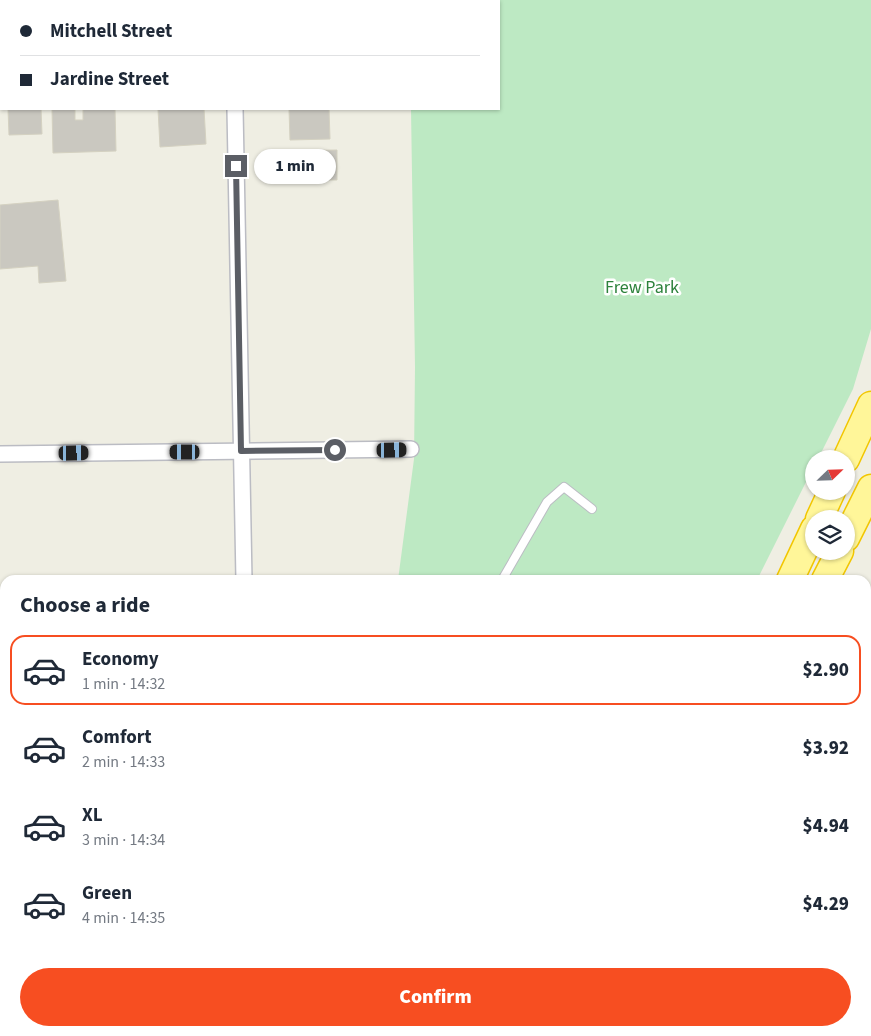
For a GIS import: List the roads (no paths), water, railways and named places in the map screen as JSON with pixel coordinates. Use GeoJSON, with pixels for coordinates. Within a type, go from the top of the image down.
{"type":"FeatureCollection","features":[{"type":"Feature","properties":{"kind":"highway"},"geometry":{"type":"LineString","coordinates":[[850,450],[870,408]]}},
{"type":"Feature","properties":{"kind":"highway"},"geometry":{"type":"LineString","coordinates":[[855,520],[871,488]]}},
{"type":"Feature","properties":{"kind":"highway"},"geometry":{"type":"LineString","coordinates":[[792,575],[805,549]]}},
{"type":"Feature","properties":{"kind":"highway"},"geometry":{"type":"LineString","coordinates":[[828,575],[835,560]]}},
{"type":"Feature","properties":{"kind":"street"},"geometry":{"type":"LineString","coordinates":[[235,110],[244,575]]}},
{"type":"Feature","properties":{"kind":"street"},"geometry":{"type":"LineString","coordinates":[[0,454],[410,449]]}},
{"type":"Feature","properties":{"kind":"lane"},"geometry":{"type":"LineString","coordinates":[[505,575],[547,502],[564,487],[592,509]]}},
{"type":"Feature","properties":{"kind":"park label","name":"Frew Park"},"geometry":{"type":"Point","coordinates":[642,287]}}]}
